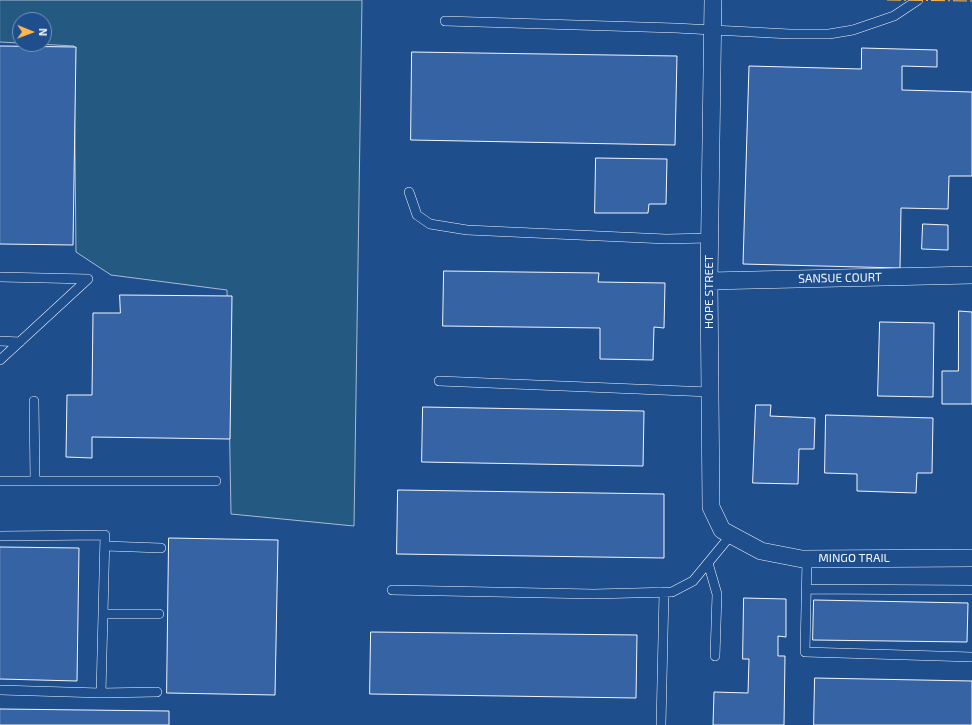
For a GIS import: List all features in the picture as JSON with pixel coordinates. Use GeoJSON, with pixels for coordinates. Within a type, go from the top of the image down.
{"type":"FeatureCollection","features":[{"type":"Feature","properties":{"kind":"street","name":"HOPE STREET"},"geometry":{"type":"LineString","coordinates":[[713,0],[709,280],[710,507],[722,530],[735,538]]}},
{"type":"Feature","properties":{"kind":"street","name":"SANSUE COURT"},"geometry":{"type":"LineString","coordinates":[[709,280],[972,275]]}},
{"type":"Feature","properties":{"kind":"street","name":"MINGO TRAIL"},"geometry":{"type":"LineString","coordinates":[[735,538],[761,551],[802,559],[972,558]]}},
{"type":"Feature","properties":{"kind":"lane"},"geometry":{"type":"LineString","coordinates":[[445,21],[829,34],[854,30],[894,16],[918,0]]}},
{"type":"Feature","properties":{"kind":"lane"},"geometry":{"type":"LineString","coordinates":[[410,192],[417,214],[430,224],[467,230],[666,239],[710,238]]}},
{"type":"Feature","properties":{"kind":"lane"},"geometry":{"type":"LineString","coordinates":[[0,277],[88,279],[0,360]]}},
{"type":"Feature","properties":{"kind":"lane"},"geometry":{"type":"LineString","coordinates":[[0,341],[20,342]]}},
{"type":"Feature","properties":{"kind":"lane"},"geometry":{"type":"LineString","coordinates":[[439,381],[710,392]]}},
{"type":"Feature","properties":{"kind":"lane"},"geometry":{"type":"LineString","coordinates":[[34,401],[35,481]]}},
{"type":"Feature","properties":{"kind":"lane"},"geometry":{"type":"LineString","coordinates":[[0,481],[216,481]]}},
{"type":"Feature","properties":{"kind":"lane"},"geometry":{"type":"LineString","coordinates":[[0,536],[105,535],[101,693]]}},
{"type":"Feature","properties":{"kind":"lane"},"geometry":{"type":"LineString","coordinates":[[392,590],[594,594],[672,592],[693,581],[708,563],[735,538]]}},
{"type":"Feature","properties":{"kind":"lane"},"geometry":{"type":"LineString","coordinates":[[105,546],[161,548]]}},
{"type":"Feature","properties":{"kind":"lane"},"geometry":{"type":"LineString","coordinates":[[807,559],[805,652],[972,657]]}},
{"type":"Feature","properties":{"kind":"lane"},"geometry":{"type":"LineString","coordinates":[[708,563],[717,594],[715,656]]}},
{"type":"Feature","properties":{"kind":"lane"},"geometry":{"type":"LineString","coordinates":[[806,589],[972,590]]}},
{"type":"Feature","properties":{"kind":"lane"},"geometry":{"type":"LineString","coordinates":[[661,725],[664,592]]}},
{"type":"Feature","properties":{"kind":"lane"},"geometry":{"type":"LineString","coordinates":[[103,614],[159,614]]}},
{"type":"Feature","properties":{"kind":"lane"},"geometry":{"type":"LineString","coordinates":[[0,690],[101,693],[157,692]]}},
{"type":"Feature","properties":{"kind":"shaded area"},"geometry":{"type":"Polygon","coordinates":[[[0,0],[362,0],[354,526],[231,514],[227,290],[111,275],[76,252],[74,46],[52,45],[52,12],[12,12],[12,43],[0,42],[0,0]]]}},
{"type":"Feature","properties":{"kind":"building"},"geometry":{"type":"Polygon","coordinates":[[[0,46],[12,46],[12,52],[52,52],[52,47],[76,47],[73,245],[0,244],[0,46]]]}},
{"type":"Feature","properties":{"kind":"building"},"geometry":{"type":"Polygon","coordinates":[[[862,48],[937,50],[937,67],[902,66],[902,90],[972,92],[972,176],[949,176],[948,209],[901,208],[900,268],[743,264],[749,66],[861,69],[862,48]]]}},
{"type":"Feature","properties":{"kind":"building"},"geometry":{"type":"Polygon","coordinates":[[[412,52],[677,56],[675,145],[411,140],[412,52]]]}},
{"type":"Feature","properties":{"kind":"building"},"geometry":{"type":"Polygon","coordinates":[[[596,158],[667,159],[666,204],[649,204],[648,213],[595,213],[596,158]]]}},
{"type":"Feature","properties":{"kind":"building"},"geometry":{"type":"Polygon","coordinates":[[[923,224],[948,225],[948,250],[922,249],[923,224]]]}},
{"type":"Feature","properties":{"kind":"building"},"geometry":{"type":"Polygon","coordinates":[[[444,271],[599,273],[598,282],[665,283],[664,328],[654,327],[653,360],[600,359],[600,328],[443,326],[444,271]]]}},
{"type":"Feature","properties":{"kind":"building"},"geometry":{"type":"Polygon","coordinates":[[[120,295],[232,296],[230,439],[92,437],[92,458],[66,457],[67,395],[92,395],[93,313],[120,313],[120,295]]]}},
{"type":"Feature","properties":{"kind":"building"},"geometry":{"type":"Polygon","coordinates":[[[959,311],[972,312],[972,404],[942,404],[942,371],[958,371],[959,311]]]}},
{"type":"Feature","properties":{"kind":"building"},"geometry":{"type":"Polygon","coordinates":[[[880,322],[934,323],[933,397],[878,396],[880,322]]]}},
{"type":"Feature","properties":{"kind":"building"},"geometry":{"type":"Polygon","coordinates":[[[756,405],[771,405],[770,416],[815,418],[814,449],[799,449],[798,484],[753,483],[756,405]]]}},
{"type":"Feature","properties":{"kind":"building"},"geometry":{"type":"Polygon","coordinates":[[[423,407],[644,411],[643,466],[422,462],[423,407]]]}},
{"type":"Feature","properties":{"kind":"building"},"geometry":{"type":"Polygon","coordinates":[[[826,415],[933,418],[932,473],[917,473],[916,493],[857,491],[857,474],[825,473],[826,415]]]}},
{"type":"Feature","properties":{"kind":"building"},"geometry":{"type":"Polygon","coordinates":[[[398,490],[664,494],[664,558],[397,554],[398,490]]]}},
{"type":"Feature","properties":{"kind":"building"},"geometry":{"type":"Polygon","coordinates":[[[169,538],[278,540],[275,695],[167,693],[169,538]]]}},
{"type":"Feature","properties":{"kind":"building"},"geometry":{"type":"Polygon","coordinates":[[[0,547],[79,548],[77,681],[0,679],[0,547]]]}},
{"type":"Feature","properties":{"kind":"building"},"geometry":{"type":"Polygon","coordinates":[[[744,598],[786,599],[786,637],[778,636],[778,656],[785,656],[784,725],[713,725],[714,692],[748,693],[749,659],[743,659],[744,598]]]}},
{"type":"Feature","properties":{"kind":"building"},"geometry":{"type":"Polygon","coordinates":[[[814,600],[968,603],[967,642],[813,640],[814,600]]]}},
{"type":"Feature","properties":{"kind":"building"},"geometry":{"type":"Polygon","coordinates":[[[371,632],[637,635],[636,698],[370,694],[371,632]]]}},
{"type":"Feature","properties":{"kind":"building"},"geometry":{"type":"Polygon","coordinates":[[[815,678],[972,681],[972,725],[814,725],[815,678]]]}},
{"type":"Feature","properties":{"kind":"building"},"geometry":{"type":"Polygon","coordinates":[[[0,709],[169,711],[169,725],[0,725],[0,709]]]}},
{"type":"Feature","properties":{"kind":"power"},"geometry":{"type":"LineString","coordinates":[[887,0],[972,1]]}}]}
